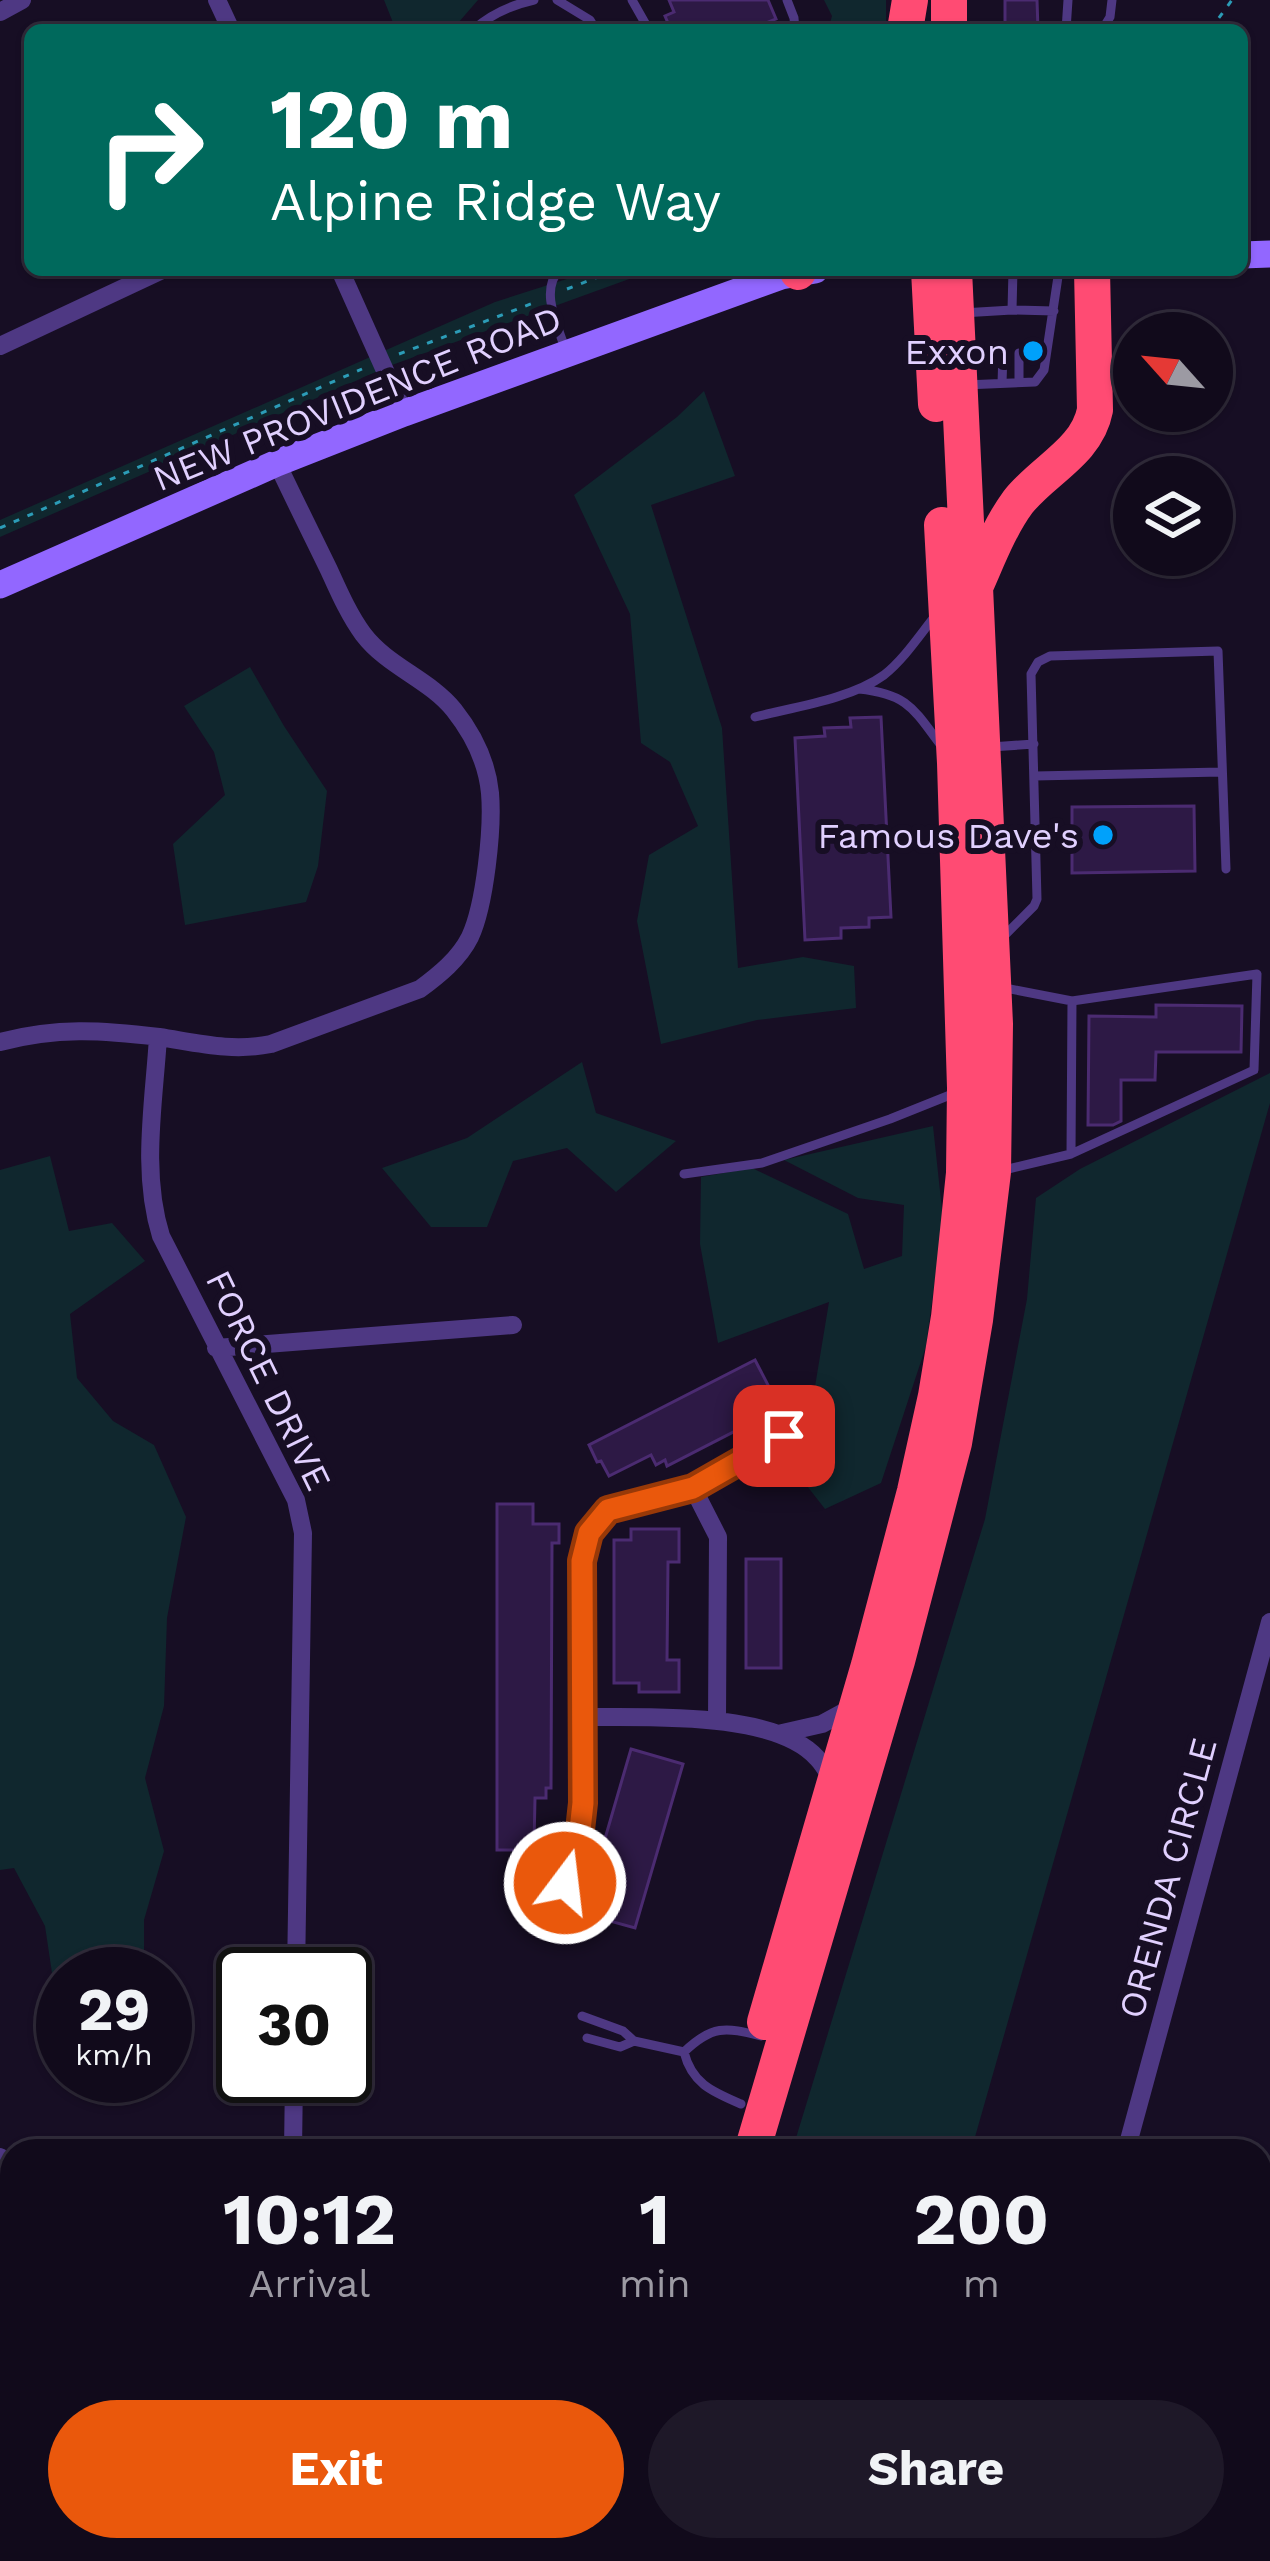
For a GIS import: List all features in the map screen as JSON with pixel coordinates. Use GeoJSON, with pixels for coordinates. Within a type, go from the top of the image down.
{"type":"FeatureCollection","features":[{"type":"Feature","properties":{"kind":"highway"},"geometry":{"type":"LineString","coordinates":[[730,2139],[915,1491],[950,1317],[964,1173],[968,755],[961,595],[930,276]]}},
{"type":"Feature","properties":{"kind":"highway"},"geometry":{"type":"LineString","coordinates":[[954,276],[968,564],[961,595]]}},
{"type":"Feature","properties":{"kind":"highway"},"geometry":{"type":"LineString","coordinates":[[961,595],[1019,500],[1078,446],[1092,423],[1092,276]]}},
{"type":"Feature","properties":{"kind":"highway"},"geometry":{"type":"LineString","coordinates":[[756,2139],[897,1661],[954,1444],[975,1320],[993,1172],[994,986],[968,755]]}},
{"type":"Feature","properties":{"kind":"street"},"geometry":{"type":"LineString","coordinates":[[0,12],[22,0]]}},
{"type":"Feature","properties":{"kind":"street"},"geometry":{"type":"LineString","coordinates":[[0,346],[149,276]]}},
{"type":"Feature","properties":{"kind":"street"},"geometry":{"type":"LineString","coordinates":[[343,276],[404,413]]}},
{"type":"Feature","properties":{"kind":"street","name":"NEW PROVIDENCE ROAD"},"geometry":{"type":"LineString","coordinates":[[0,584],[404,413],[789,276]]}},
{"type":"Feature","properties":{"kind":"street"},"geometry":{"type":"LineString","coordinates":[[0,1042],[36,1032],[82,1030],[227,1049],[271,1044],[420,989],[470,937],[484,875],[490,793],[478,747],[433,688],[388,660],[365,637],[277,463]]}},
{"type":"Feature","properties":{"kind":"street","name":"FORCE DRIVE"},"geometry":{"type":"LineString","coordinates":[[158,1037],[149,1179],[153,1209],[161,1236],[216,1348],[296,1500],[303,1532],[296,1947]]}},
{"type":"Feature","properties":{"kind":"street"},"geometry":{"type":"LineString","coordinates":[[216,1348],[514,1324]]}},
{"type":"Feature","properties":{"kind":"street"},"geometry":{"type":"LineString","coordinates":[[565,1883],[579,1839],[583,1803],[582,1561],[589,1533],[608,1510],[693,1488],[784,1436]]}},
{"type":"Feature","properties":{"kind":"street"},"geometry":{"type":"LineString","coordinates":[[693,1488],[718,1537],[717,1720]]}},
{"type":"Feature","properties":{"kind":"street","name":"ORENDA CIRCLE"},"geometry":{"type":"LineString","coordinates":[[1129,2139],[1270,1622]]}},
{"type":"Feature","properties":{"kind":"street"},"geometry":{"type":"LineString","coordinates":[[778,1733],[822,1724],[857,1705]]}},
{"type":"Feature","properties":{"kind":"street"},"geometry":{"type":"LineString","coordinates":[[583,1717],[717,1720],[778,1733],[815,1755],[834,1784]]}},
{"type":"Feature","properties":{"kind":"street"},"geometry":{"type":"LineString","coordinates":[[293,2139],[294,2103]]}},
{"type":"Feature","properties":{"kind":"lane"},"geometry":{"type":"LineString","coordinates":[[480,24],[508,7],[534,0]]}},
{"type":"Feature","properties":{"kind":"lane"},"geometry":{"type":"LineString","coordinates":[[557,0],[592,24]]}},
{"type":"Feature","properties":{"kind":"lane"},"geometry":{"type":"LineString","coordinates":[[553,276],[549,296],[566,352]]}},
{"type":"Feature","properties":{"kind":"lane"},"geometry":{"type":"LineString","coordinates":[[1003,327],[1011,310],[1012,276]]}},
{"type":"Feature","properties":{"kind":"lane"},"geometry":{"type":"LineString","coordinates":[[960,386],[1035,382],[1044,370],[1058,276]]}},
{"type":"Feature","properties":{"kind":"lane"},"geometry":{"type":"LineString","coordinates":[[1011,310],[1019,328]]}},
{"type":"Feature","properties":{"kind":"lane"},"geometry":{"type":"LineString","coordinates":[[957,313],[1054,311]]}},
{"type":"Feature","properties":{"kind":"lane"},"geometry":{"type":"LineString","coordinates":[[1002,383],[1003,353]]}},
{"type":"Feature","properties":{"kind":"lane"},"geometry":{"type":"LineString","coordinates":[[1019,353],[1019,382]]}},
{"type":"Feature","properties":{"kind":"lane"},"geometry":{"type":"LineString","coordinates":[[754,717],[859,689],[895,666],[961,595]]}},
{"type":"Feature","properties":{"kind":"lane"},"geometry":{"type":"LineString","coordinates":[[992,948],[1037,898],[1031,674],[1050,656],[1218,651],[1226,869]]}},
{"type":"Feature","properties":{"kind":"lane"},"geometry":{"type":"LineString","coordinates":[[859,689],[903,700],[968,755],[1034,744]]}},
{"type":"Feature","properties":{"kind":"lane"},"geometry":{"type":"LineString","coordinates":[[1035,776],[1220,772]]}},
{"type":"Feature","properties":{"kind":"lane"},"geometry":{"type":"LineString","coordinates":[[993,1172],[1071,1154],[1255,1070],[1257,974],[1072,1000],[994,986]]}},
{"type":"Feature","properties":{"kind":"lane"},"geometry":{"type":"LineString","coordinates":[[1071,1154],[1072,1000]]}},
{"type":"Feature","properties":{"kind":"lane"},"geometry":{"type":"LineString","coordinates":[[684,1174],[761,1163],[965,1088]]}},
{"type":"Feature","properties":{"kind":"lane"},"geometry":{"type":"LineString","coordinates":[[582,2017],[623,2031],[634,2041],[684,2053]]}},
{"type":"Feature","properties":{"kind":"lane"},"geometry":{"type":"LineString","coordinates":[[684,2053],[712,2032],[729,2028],[760,2036]]}},
{"type":"Feature","properties":{"kind":"lane"},"geometry":{"type":"LineString","coordinates":[[587,2038],[620,2047],[634,2041]]}},
{"type":"Feature","properties":{"kind":"lane"},"geometry":{"type":"LineString","coordinates":[[684,2053],[694,2079],[741,2104]]}},
{"type":"Feature","properties":{"kind":"path"},"geometry":{"type":"LineString","coordinates":[[0,528],[382,361],[601,276]]}},
{"type":"Feature","properties":{"kind":"shaded area"},"geometry":{"type":"Polygon","coordinates":[[[384,0],[478,0],[457,24],[394,24],[384,0]]]}},
{"type":"Feature","properties":{"kind":"shaded area"},"geometry":{"type":"Polygon","coordinates":[[[824,0],[886,0],[886,24],[830,24],[832,16],[824,0]]]}},
{"type":"Feature","properties":{"kind":"shaded area"},"geometry":{"type":"Polygon","coordinates":[[[576,276],[637,276],[392,365],[0,537],[0,520],[495,302],[576,276]]]}},
{"type":"Feature","properties":{"kind":"shaded area"},"geometry":{"type":"Polygon","coordinates":[[[704,391],[735,476],[651,505],[722,728],[738,968],[803,957],[854,966],[856,1008],[757,1020],[661,1044],[637,921],[649,855],[698,826],[670,762],[641,743],[630,614],[574,495],[704,391]]]}},
{"type":"Feature","properties":{"kind":"shaded area"},"geometry":{"type":"Polygon","coordinates":[[[250,667],[327,791],[318,866],[306,902],[185,925],[173,844],[225,795],[214,752],[184,706],[250,667]]]}},
{"type":"Feature","properties":{"kind":"shaded area"},"geometry":{"type":"Polygon","coordinates":[[[582,1062],[596,1113],[676,1141],[616,1192],[567,1148],[513,1161],[487,1227],[431,1227],[382,1168],[467,1138],[582,1062]]]}},
{"type":"Feature","properties":{"kind":"shaded area"},"geometry":{"type":"Polygon","coordinates":[[[1270,1073],[1270,1103],[974,2139],[796,2139],[985,1519],[1027,1299],[1036,1198],[1080,1169],[1270,1073]]]}},
{"type":"Feature","properties":{"kind":"shaded area"},"geometry":{"type":"Polygon","coordinates":[[[933,1126],[943,1219],[926,1346],[881,1483],[825,1509],[800,1477],[829,1302],[718,1343],[700,1244],[701,1177],[752,1168],[848,1214],[864,1269],[902,1256],[904,1205],[858,1198],[784,1160],[933,1126]]]}},
{"type":"Feature","properties":{"kind":"shaded area"},"geometry":{"type":"Polygon","coordinates":[[[50,1156],[69,1231],[112,1223],[145,1261],[70,1314],[77,1378],[113,1421],[154,1445],[186,1517],[167,1618],[164,1706],[145,1778],[164,1851],[144,1920],[144,1947],[48,1947],[45,1926],[14,1868],[0,1870],[0,1170],[50,1156]]]}},
{"type":"Feature","properties":{"kind":"building"},"geometry":{"type":"Polygon","coordinates":[[[669,0],[768,0],[776,19],[763,24],[668,24],[665,16],[674,12],[669,0]]]}},
{"type":"Feature","properties":{"kind":"building"},"geometry":{"type":"Polygon","coordinates":[[[1005,0],[1037,0],[1038,24],[1005,24],[1005,0]]]}},
{"type":"Feature","properties":{"kind":"building"},"geometry":{"type":"Polygon","coordinates":[[[881,717],[891,917],[869,918],[869,927],[841,928],[841,938],[805,940],[795,738],[825,736],[824,728],[851,727],[850,718],[881,717]]]}},
{"type":"Feature","properties":{"kind":"building"},"geometry":{"type":"Polygon","coordinates":[[[1194,806],[1195,871],[1072,873],[1072,807],[1194,806]]]}},
{"type":"Feature","properties":{"kind":"building"},"geometry":{"type":"Polygon","coordinates":[[[1156,1005],[1242,1006],[1241,1052],[1156,1052],[1155,1080],[1121,1080],[1121,1121],[1088,1125],[1089,1016],[1156,1017],[1156,1005]]]}},
{"type":"Feature","properties":{"kind":"building"},"geometry":{"type":"Polygon","coordinates":[[[755,1360],[780,1408],[667,1466],[665,1460],[656,1465],[651,1455],[609,1476],[601,1461],[597,1462],[589,1445],[755,1360]]]}},
{"type":"Feature","properties":{"kind":"building"},"geometry":{"type":"Polygon","coordinates":[[[497,1504],[533,1504],[533,1524],[559,1524],[559,1543],[552,1543],[551,1788],[546,1788],[546,1798],[535,1798],[534,1845],[518,1845],[518,1850],[497,1850],[497,1504]]]}},
{"type":"Feature","properties":{"kind":"building"},"geometry":{"type":"Polygon","coordinates":[[[631,1529],[679,1529],[679,1562],[668,1562],[667,1660],[679,1660],[679,1692],[639,1692],[639,1683],[614,1683],[614,1540],[631,1540],[631,1529]]]}},
{"type":"Feature","properties":{"kind":"building"},"geometry":{"type":"Polygon","coordinates":[[[746,1559],[781,1559],[781,1668],[746,1668],[746,1559]]]}},
{"type":"Feature","properties":{"kind":"building"},"geometry":{"type":"Polygon","coordinates":[[[631,1749],[683,1764],[635,1928],[588,1915],[591,1905],[586,1904],[631,1749]]]}},
{"type":"Feature","properties":{"kind":"place","name":"Exxon"},"geometry":{"type":"Point","coordinates":[1033,351]}},
{"type":"Feature","properties":{"kind":"place","name":"Famous Dave's"},"geometry":{"type":"Point","coordinates":[1103,835]}},
{"type":"Feature","properties":{"kind":"route"},"geometry":{"type":"LineString","coordinates":[[565,1883],[579,1839],[583,1803],[582,1561],[589,1533],[608,1510],[693,1488],[784,1436]]}}]}
